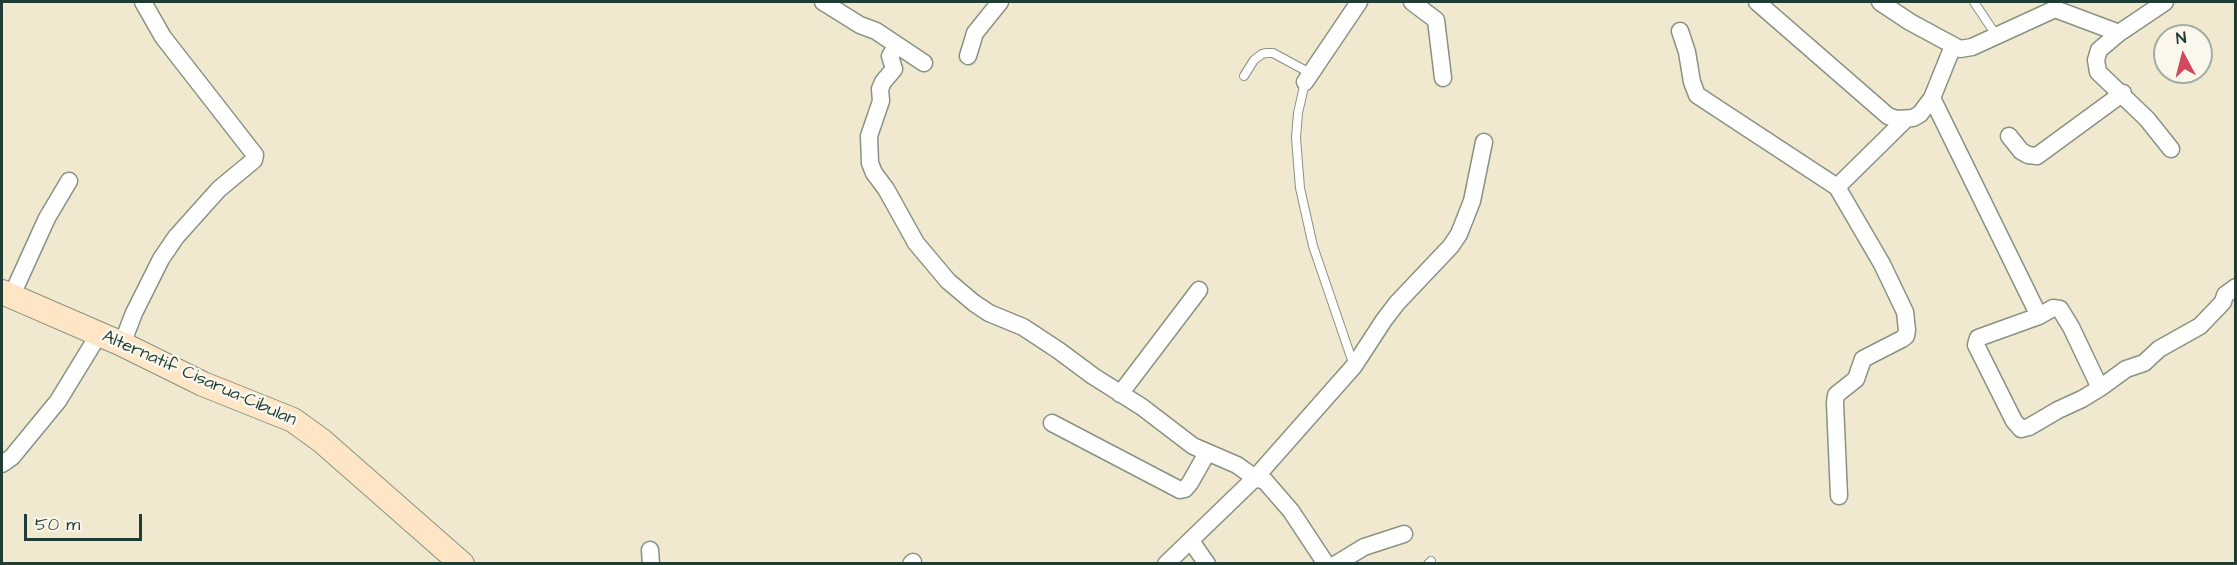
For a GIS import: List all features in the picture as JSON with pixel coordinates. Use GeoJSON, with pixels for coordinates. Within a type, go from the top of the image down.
{"type":"FeatureCollection","features":[{"type":"Feature","properties":{"kind":"street"},"geometry":{"type":"LineString","coordinates":[[122,344],[134,313],[161,259],[176,237],[219,189],[254,160],[255,155],[163,37],[143,2]]}},
{"type":"Feature","properties":{"kind":"street"},"geometry":{"type":"LineString","coordinates":[[823,2],[860,25],[876,31],[924,63]]}},
{"type":"Feature","properties":{"kind":"street"},"geometry":{"type":"LineString","coordinates":[[968,56],[975,33],[1000,2]]}},
{"type":"Feature","properties":{"kind":"street"},"geometry":{"type":"LineString","coordinates":[[1307,78],[1359,2]]}},
{"type":"Feature","properties":{"kind":"street"},"geometry":{"type":"LineString","coordinates":[[1413,2],[1436,20],[1443,78]]}},
{"type":"Feature","properties":{"kind":"street"},"geometry":{"type":"LineString","coordinates":[[1757,2],[1888,116],[1905,120],[1920,114],[1932,98],[1953,46]]}},
{"type":"Feature","properties":{"kind":"street"},"geometry":{"type":"LineString","coordinates":[[1880,2],[1910,22],[1960,49],[1972,47],[2053,5],[2119,33]]}},
{"type":"Feature","properties":{"kind":"street"},"geometry":{"type":"LineString","coordinates":[[2165,2],[2119,33],[2099,50],[2096,66],[2098,72],[2123,93],[2171,149]]}},
{"type":"Feature","properties":{"kind":"street"},"geometry":{"type":"LineString","coordinates":[[1680,31],[1688,52],[1692,82],[1697,95],[1837,187],[1882,264],[1905,312],[1906,336],[1863,359],[1856,380],[1836,395],[1839,496]]}},
{"type":"Feature","properties":{"kind":"street"},"geometry":{"type":"LineString","coordinates":[[897,45],[890,56],[894,69],[883,82],[881,101],[869,136],[870,163],[916,243],[948,281],[974,303],[989,313],[1023,327],[1142,407],[1193,446],[1237,465],[1255,478],[1265,481],[1291,511],[1326,564]]}},
{"type":"Feature","properties":{"kind":"street"},"geometry":{"type":"LineString","coordinates":[[2009,136],[2021,151],[2037,156],[2123,93]]}},
{"type":"Feature","properties":{"kind":"street"},"geometry":{"type":"LineString","coordinates":[[1932,98],[2039,316]]}},
{"type":"Feature","properties":{"kind":"street"},"geometry":{"type":"LineString","coordinates":[[1837,187],[1905,120]]}},
{"type":"Feature","properties":{"kind":"street"},"geometry":{"type":"LineString","coordinates":[[1166,564],[1255,478],[1354,366],[1384,320],[1443,256],[1459,234],[1472,201],[1484,142]]}},
{"type":"Feature","properties":{"kind":"street"},"geometry":{"type":"LineString","coordinates":[[5,294],[69,181]]}},
{"type":"Feature","properties":{"kind":"street"},"geometry":{"type":"LineString","coordinates":[[2100,388],[2060,309],[2053,308],[2039,316],[1977,340],[1976,345],[2017,425],[2025,430],[2058,410],[2082,399],[2100,388],[2126,369],[2144,363],[2159,349],[2200,326],[2223,302],[2225,295],[2235,287]]}},
{"type":"Feature","properties":{"kind":"street"},"geometry":{"type":"LineString","coordinates":[[1120,394],[1199,290]]}},
{"type":"Feature","properties":{"kind":"street","name":"Alternatif Cisarua-Cibulan"},"geometry":{"type":"LineString","coordinates":[[5,294],[122,344],[202,384],[293,420],[322,441],[462,564]]}},
{"type":"Feature","properties":{"kind":"street"},"geometry":{"type":"LineString","coordinates":[[2,464],[12,457],[58,401],[99,334]]}},
{"type":"Feature","properties":{"kind":"street"},"geometry":{"type":"LineString","coordinates":[[1052,423],[1180,490],[1185,489],[1190,483],[1207,453]]}},
{"type":"Feature","properties":{"kind":"street"},"geometry":{"type":"LineString","coordinates":[[1336,564],[1364,547],[1404,534]]}},
{"type":"Feature","properties":{"kind":"street"},"geometry":{"type":"LineString","coordinates":[[1191,541],[1207,564]]}},
{"type":"Feature","properties":{"kind":"lane"},"geometry":{"type":"LineString","coordinates":[[1974,2],[1996,35]]}},
{"type":"Feature","properties":{"kind":"lane"},"geometry":{"type":"LineString","coordinates":[[1244,76],[1254,60],[1262,54],[1274,53],[1307,78],[1298,113],[1296,138],[1300,188],[1313,246],[1354,366]]}}]}
